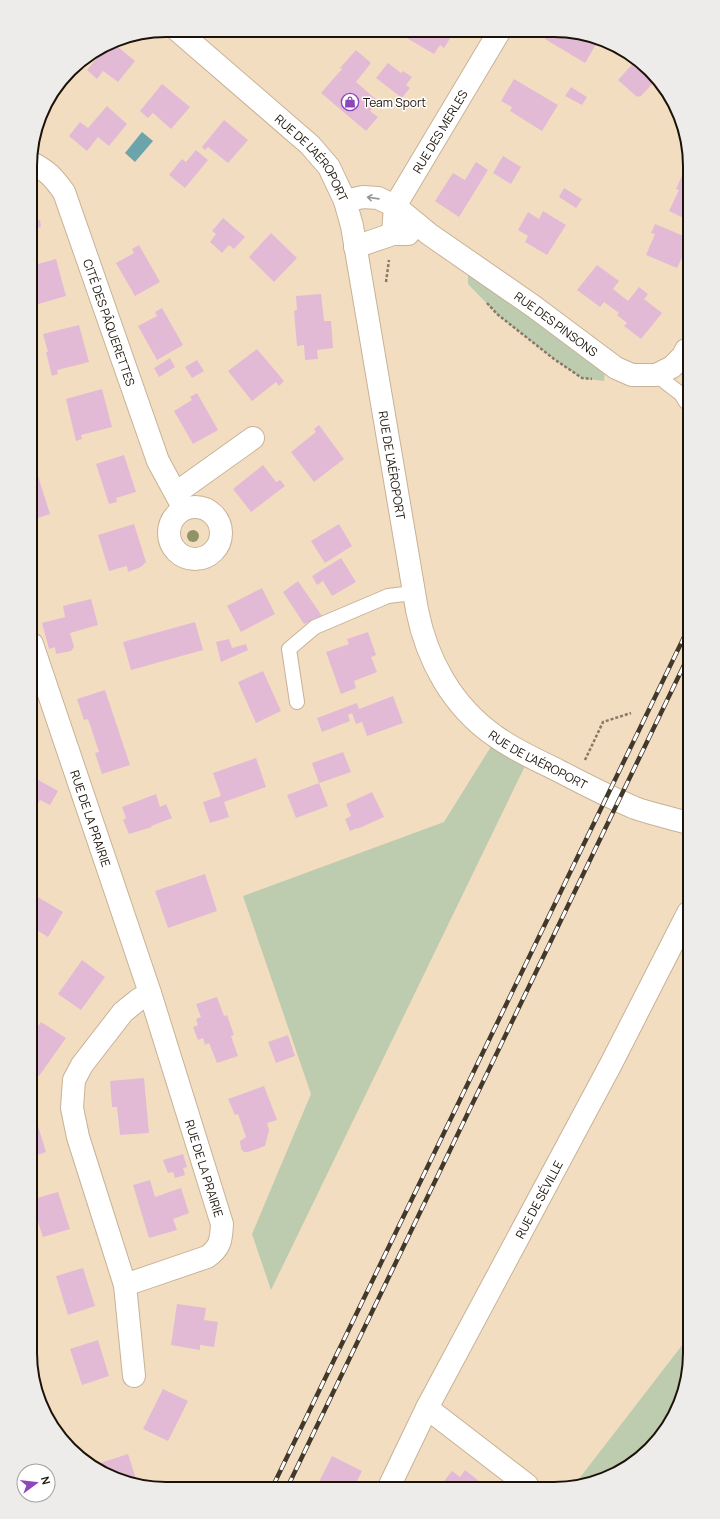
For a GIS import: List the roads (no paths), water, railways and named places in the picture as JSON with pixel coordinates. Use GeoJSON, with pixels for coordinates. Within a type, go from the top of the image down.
{"type":"FeatureCollection","features":[{"type":"Feature","properties":{"kind":"street","name":"RUE DE L'AÉROPORT"},"geometry":{"type":"LineString","coordinates":[[185,37],[310,144],[329,167],[345,201],[352,226],[421,631],[429,654],[444,682],[460,704],[475,720],[495,736],[577,780],[637,808],[683,822]]}},
{"type":"Feature","properties":{"kind":"street","name":"RUE DES MERLES"},"geometry":{"type":"LineString","coordinates":[[393,234],[395,206],[496,37]]}},
{"type":"Feature","properties":{"kind":"street","name":"CITÉ DES PÂQUERETTES"},"geometry":{"type":"LineString","coordinates":[[37,166],[52,176],[64,192],[158,461],[180,501],[253,438]]}},
{"type":"Feature","properties":{"kind":"street","name":"RUE DES PINSONS"},"geometry":{"type":"LineString","coordinates":[[345,201],[363,197],[378,198],[395,206],[429,234],[533,306],[616,368],[632,374],[656,375]]}},
{"type":"Feature","properties":{"kind":"street"},"geometry":{"type":"LineString","coordinates":[[355,247],[393,234],[429,234]]}},
{"type":"Feature","properties":{"kind":"street"},"geometry":{"type":"LineString","coordinates":[[656,375],[672,367],[683,356]]}},
{"type":"Feature","properties":{"kind":"street","name":"RUE DE LA PRAIRIE"},"geometry":{"type":"LineString","coordinates":[[37,659],[150,993],[222,1224],[221,1238],[216,1250],[207,1257],[126,1285]]}},
{"type":"Feature","properties":{"kind":"street","name":"RUE DE SÉVILLE"},"geometry":{"type":"LineString","coordinates":[[391,1482],[427,1408],[611,1064],[683,923]]}},
{"type":"Feature","properties":{"kind":"street"},"geometry":{"type":"LineString","coordinates":[[134,1376],[126,1285],[78,1137],[72,1108],[74,1080],[82,1065],[123,1012],[150,993]]}},
{"type":"Feature","properties":{"kind":"street"},"geometry":{"type":"LineString","coordinates":[[427,1408],[523,1482]]}},
{"type":"Feature","properties":{"kind":"lane"},"geometry":{"type":"LineString","coordinates":[[656,375],[681,394],[683,397]]}},
{"type":"Feature","properties":{"kind":"lane"},"geometry":{"type":"LineString","coordinates":[[297,702],[290,649],[315,627],[388,596],[414,593]]}},
{"type":"Feature","properties":{"kind":"water"},"geometry":{"type":"Polygon","coordinates":[[[142,132],[153,141],[135,162],[125,153],[142,132]]]}},
{"type":"Feature","properties":{"kind":"railway"},"geometry":{"type":"LineString","coordinates":[[275,1482],[683,639]]}},
{"type":"Feature","properties":{"kind":"railway"},"geometry":{"type":"LineString","coordinates":[[290,1482],[683,667]]}},
{"type":"Feature","properties":{"kind":"place","name":"Team Sport"},"geometry":{"type":"Point","coordinates":[350,102]}}]}
